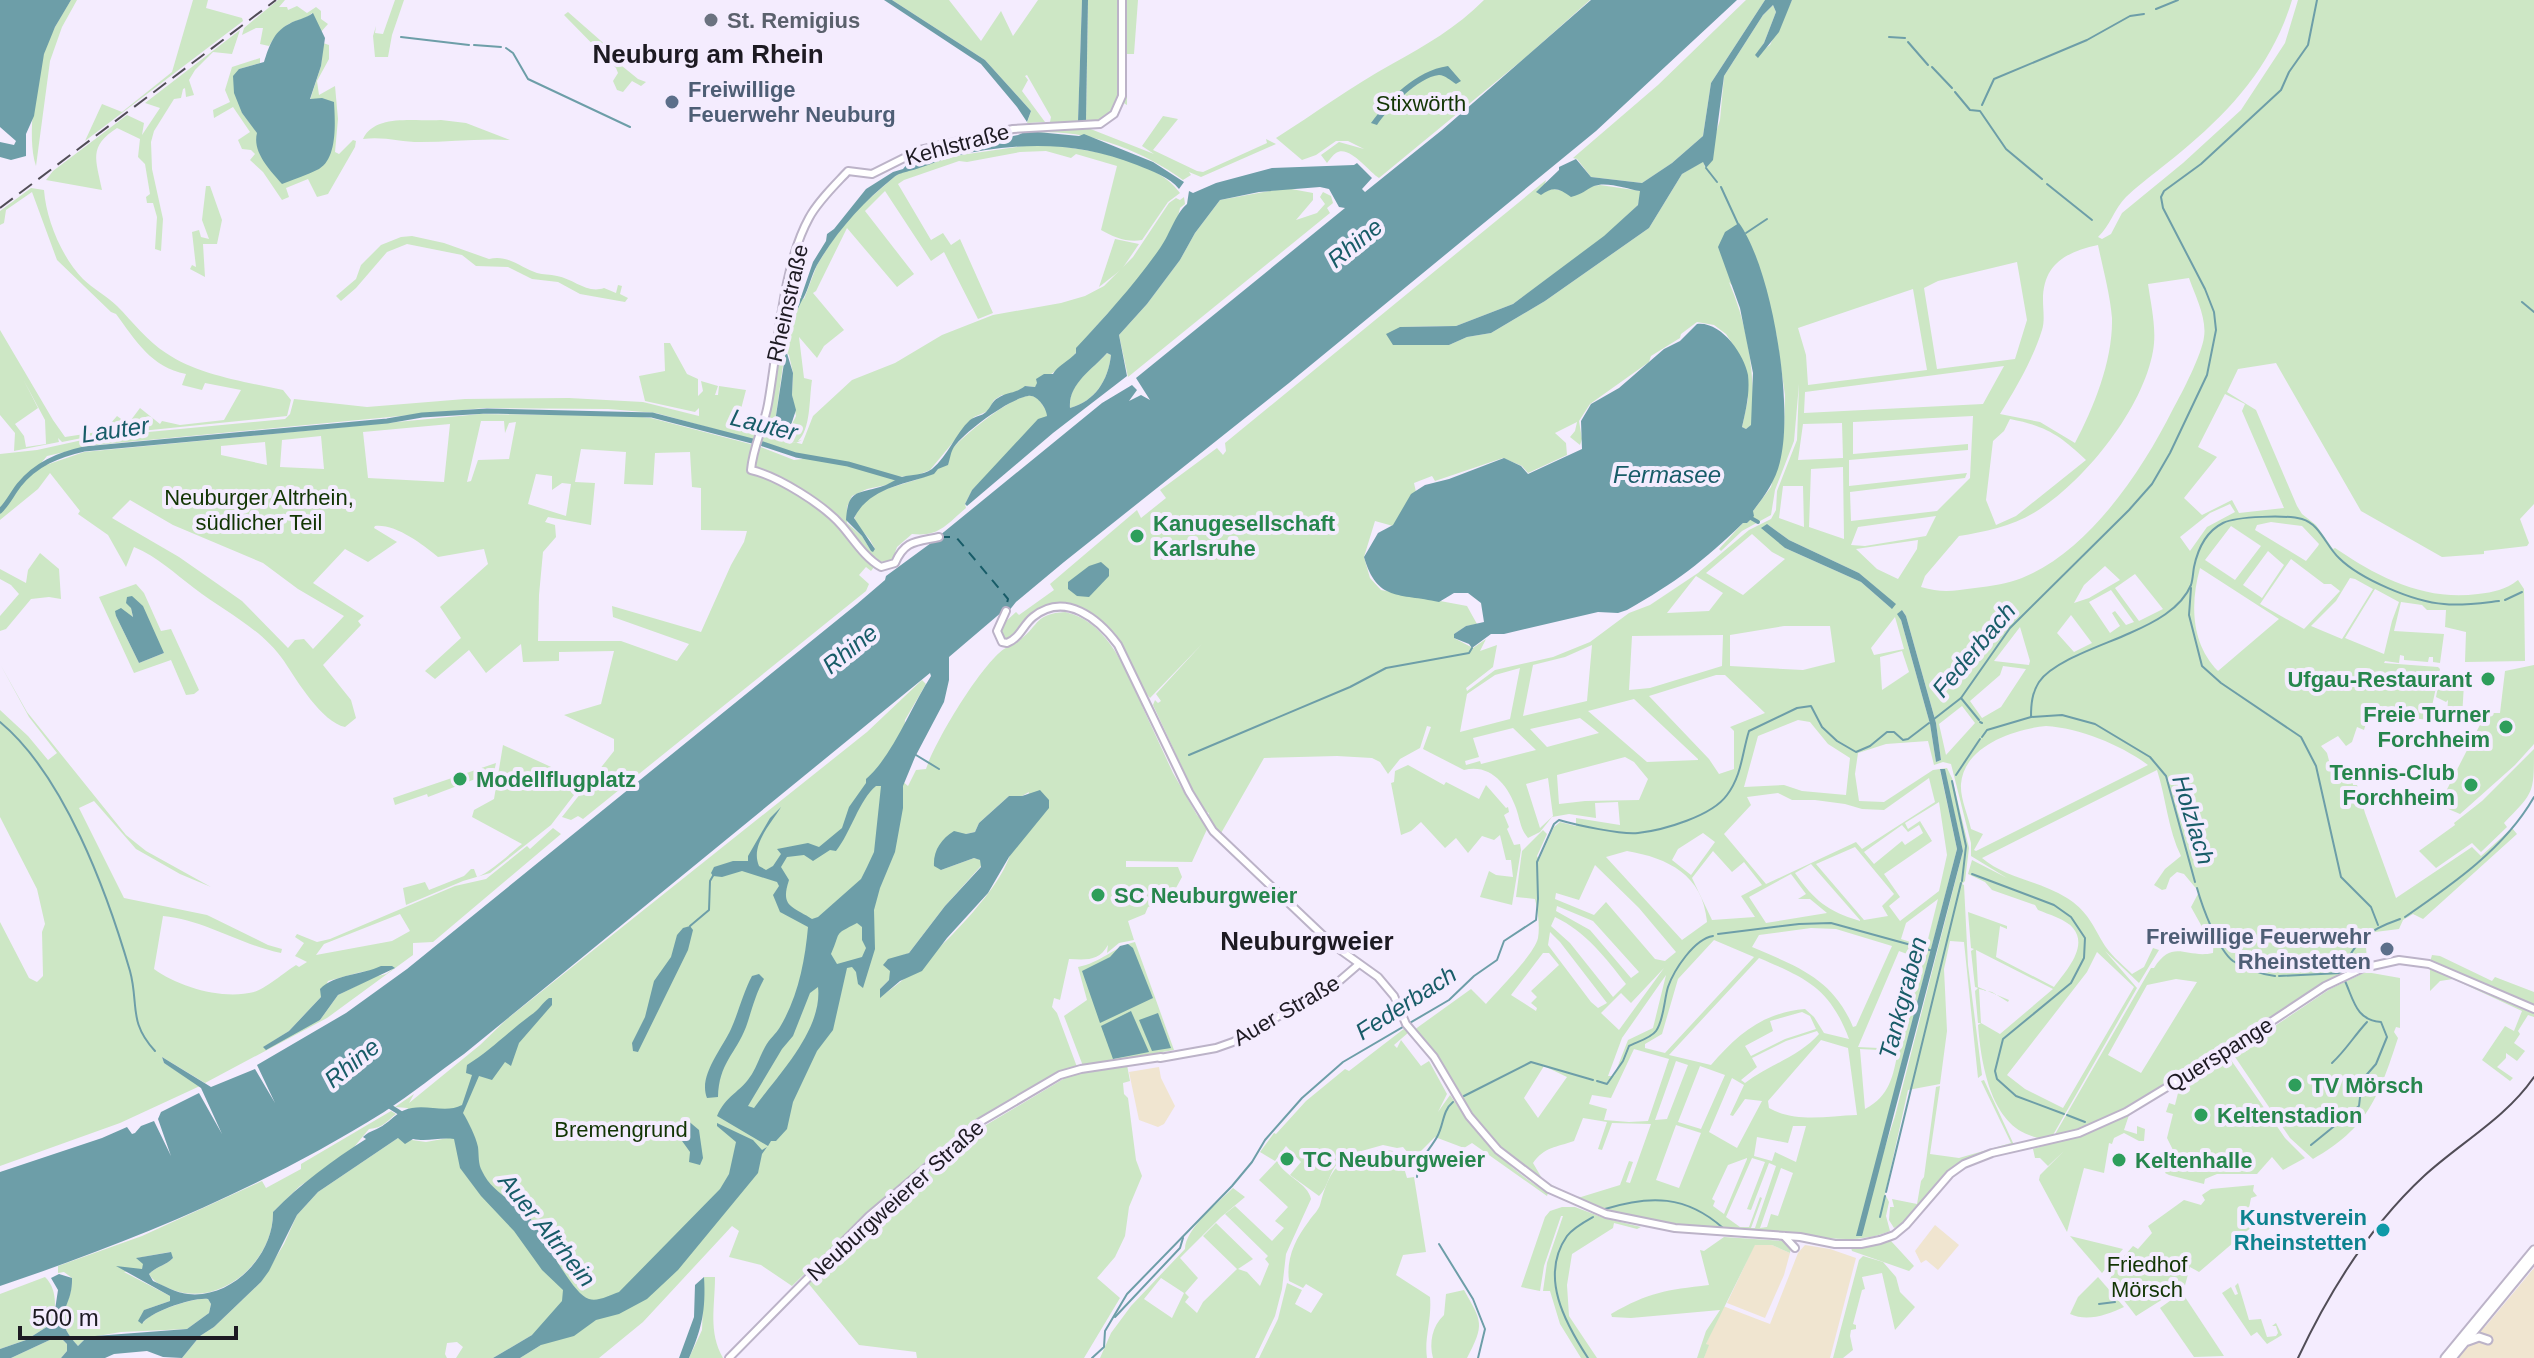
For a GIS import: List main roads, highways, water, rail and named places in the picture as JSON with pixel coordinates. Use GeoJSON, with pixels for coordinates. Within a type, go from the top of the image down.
{"type":"FeatureCollection","features":[{"type":"Feature","properties":{"kind":"main road","name":"Kehlstraße"},"geometry":{"type":"LineString","coordinates":[[848,171],[872,174],[927,147],[1023,127],[1105,122],[1117,110],[1122,90],[1122,0]]}},
{"type":"Feature","properties":{"kind":"main road","name":"Rheinstraße"},"geometry":{"type":"LineString","coordinates":[[848,171],[811,214],[799,245],[778,335],[768,406],[757,436],[751,470],[819,504],[877,566],[892,566],[907,545],[939,537]]}},
{"type":"Feature","properties":{"kind":"main road"},"geometry":{"type":"LineString","coordinates":[[1006,611],[997,631],[1002,642],[1007,643],[1015,640],[1030,619],[1049,609],[1070,608],[1096,619],[1118,645],[1189,792],[1213,831],[1332,944],[1378,977],[1394,996],[1407,1025],[1434,1057],[1459,1101],[1488,1139],[1521,1170],[1563,1197],[1606,1214],[1642,1223],[1784,1236],[1795,1248]]}},
{"type":"Feature","properties":{"kind":"main road","name":"Querspange"},"geometry":{"type":"LineString","coordinates":[[1784,1236],[1862,1241],[1895,1233],[1918,1215],[1942,1183],[1964,1164],[1992,1153],[2079,1133],[2126,1112],[2230,1049],[2325,986],[2363,968],[2399,960],[2429,964],[2534,1009]]}},
{"type":"Feature","properties":{"kind":"main road","name":"Auer Straße"},"geometry":{"type":"LineString","coordinates":[[1081,1069],[1216,1048],[1233,1042],[1337,983],[1359,964]]}},
{"type":"Feature","properties":{"kind":"main road","name":"Neuburgweierer Straße"},"geometry":{"type":"LineString","coordinates":[[729,1358],[869,1216],[963,1135],[1052,1079],[1081,1069]]}},
{"type":"Feature","properties":{"kind":"main road"},"geometry":{"type":"LineString","coordinates":[[2452,1358],[2534,1250]]}},
{"type":"Feature","properties":{"kind":"main road"},"geometry":{"type":"LineString","coordinates":[[2445,1358],[2534,1258]]}},
{"type":"Feature","properties":{"kind":"main road"},"geometry":{"type":"LineString","coordinates":[[2463,1345],[2477,1337],[2488,1340],[2477,1325]]}},
{"type":"Feature","properties":{"kind":"water"},"geometry":{"type":"Polygon","coordinates":[[[0,0],[71,0],[44,54],[34,116],[26,134],[26,156],[11,160],[0,157],[0,142],[14,145],[16,141],[0,127],[0,0]]]}},
{"type":"Feature","properties":{"kind":"water"},"geometry":{"type":"Polygon","coordinates":[[[884,0],[892,0],[985,60],[1031,111],[1027,122],[981,64],[884,0]]]}},
{"type":"Feature","properties":{"kind":"water"},"geometry":{"type":"Polygon","coordinates":[[[1082,0],[1088,0],[1086,121],[1078,121],[1082,0]]]}},
{"type":"Feature","properties":{"kind":"water","name":"Rhine"},"geometry":{"type":"Polygon","coordinates":[[[1591,0],[1737,0],[1596,131],[949,657],[949,680],[944,702],[903,786],[903,808],[895,852],[874,910],[875,949],[863,988],[858,984],[852,967],[847,968],[833,1030],[817,1051],[793,1102],[787,1129],[776,1141],[771,1141],[768,1146],[717,1116],[752,1074],[792,1004],[800,978],[808,927],[780,912],[773,895],[779,886],[777,882],[742,871],[722,877],[711,873],[714,867],[733,861],[748,861],[770,818],[781,807],[757,850],[759,866],[766,870],[781,854],[777,849],[808,843],[819,847],[842,828],[849,807],[893,745],[930,673],[464,1054],[384,1112],[292,1164],[197,1210],[100,1250],[0,1286],[0,1172],[127,1127],[132,1134],[154,1121],[171,1156],[158,1119],[161,1112],[199,1093],[222,1134],[201,1088],[164,1063],[162,1057],[211,1087],[255,1069],[275,1103],[257,1065],[346,1013],[407,969],[857,604],[886,576],[939,540],[939,536],[1102,403],[1132,385],[1137,390],[1129,401],[1141,395],[1150,400],[1136,378],[1345,208],[1339,207],[1329,189],[1320,187],[1259,192],[1220,200],[1195,233],[1180,260],[1119,335],[1127,376],[1053,433],[967,506],[965,504],[972,490],[1038,419],[1047,416],[1041,403],[1035,397],[1028,396],[988,417],[954,447],[948,465],[934,474],[878,493],[861,508],[854,518],[875,549],[871,551],[862,536],[846,520],[851,498],[902,477],[932,469],[970,420],[988,410],[1001,396],[1025,386],[1035,387],[1036,379],[1044,374],[1053,374],[1073,356],[1076,348],[1158,251],[1187,204],[1189,191],[1193,193],[1216,183],[1272,168],[1357,163],[1372,178],[1362,189],[1365,192],[1442,130],[1591,0]],[[1107,353],[1082,378],[1070,399],[1070,408],[1087,400],[1099,389],[1111,355],[1107,353]],[[881,786],[870,792],[836,851],[830,850],[813,861],[804,855],[787,857],[781,867],[789,880],[787,901],[812,919],[861,879],[874,852],[881,786]],[[857,923],[841,932],[831,954],[837,964],[862,957],[866,948],[862,940],[862,927],[857,923]],[[818,987],[810,993],[793,1036],[748,1106],[754,1108],[806,1036],[818,1003],[818,987]]]}},
{"type":"Feature","properties":{"kind":"water"},"geometry":{"type":"Polygon","coordinates":[[[1765,0],[1792,0],[1779,32],[1758,58],[1755,55],[1764,43],[1776,12],[1773,5],[1763,15],[1724,76],[1713,160],[1706,168],[1703,162],[1682,174],[1649,228],[1545,301],[1491,333],[1467,337],[1449,345],[1393,345],[1386,334],[1400,327],[1456,326],[1513,304],[1604,236],[1638,205],[1640,191],[1611,185],[1594,186],[1571,197],[1556,189],[1541,195],[1536,192],[1559,167],[1576,159],[1591,177],[1642,183],[1672,163],[1703,136],[1711,83],[1765,0]]]}},
{"type":"Feature","properties":{"kind":"water"},"geometry":{"type":"Polygon","coordinates":[[[313,13],[325,38],[321,66],[310,99],[322,98],[334,102],[332,148],[330,157],[319,169],[282,184],[260,154],[257,133],[242,113],[234,93],[233,76],[239,69],[264,62],[279,31],[313,13]]]}},
{"type":"Feature","properties":{"kind":"water"},"geometry":{"type":"Polygon","coordinates":[[[1448,66],[1461,81],[1456,84],[1439,75],[1422,81],[1404,95],[1377,125],[1371,123],[1395,95],[1414,80],[1448,66]]]}},
{"type":"Feature","properties":{"kind":"water"},"geometry":{"type":"Polygon","coordinates":[[[1027,131],[1084,134],[1153,162],[1184,182],[1179,189],[1165,178],[1137,165],[1091,151],[1068,148],[1021,146],[950,157],[897,175],[871,197],[833,241],[817,265],[803,299],[801,297],[827,234],[866,189],[903,169],[908,163],[1027,131]]]}},
{"type":"Feature","properties":{"kind":"water","name":"Fermasee"},"geometry":{"type":"Polygon","coordinates":[[[1739,223],[1751,244],[1770,302],[1782,370],[1784,403],[1784,433],[1779,465],[1770,486],[1753,511],[1754,516],[1688,571],[1627,610],[1598,612],[1504,634],[1491,634],[1472,648],[1454,638],[1454,634],[1466,626],[1484,622],[1481,603],[1468,593],[1454,593],[1439,602],[1401,596],[1383,589],[1369,571],[1364,557],[1378,533],[1393,525],[1411,494],[1425,485],[1504,458],[1521,466],[1528,474],[1582,449],[1581,421],[1591,404],[1619,388],[1697,324],[1706,324],[1723,333],[1742,358],[1748,382],[1742,427],[1746,429],[1751,425],[1753,373],[1740,308],[1718,247],[1725,232],[1739,223]]]}},
{"type":"Feature","properties":{"kind":"water"},"geometry":{"type":"Polygon","coordinates":[[[786,350],[793,373],[792,395],[796,410],[790,428],[775,422],[786,350]]]}},
{"type":"Feature","properties":{"kind":"water"},"geometry":{"type":"Polygon","coordinates":[[[1767,524],[1789,540],[1859,573],[1896,604],[1892,609],[1861,582],[1785,548],[1761,528],[1767,524]]]}},
{"type":"Feature","properties":{"kind":"water"},"geometry":{"type":"Polygon","coordinates":[[[1101,562],[1109,569],[1109,576],[1089,597],[1077,596],[1068,589],[1068,582],[1089,566],[1101,562]]]}},
{"type":"Feature","properties":{"kind":"water"},"geometry":{"type":"Polygon","coordinates":[[[132,596],[143,606],[164,653],[139,663],[115,611],[121,608],[133,617],[126,603],[127,597],[132,596]]]}},
{"type":"Feature","properties":{"kind":"water"},"geometry":{"type":"Polygon","coordinates":[[[1902,610],[1936,723],[1941,760],[1936,762],[1930,724],[1897,614],[1902,610]]]}},
{"type":"Feature","properties":{"kind":"water"},"geometry":{"type":"Polygon","coordinates":[[[1940,769],[1945,769],[1963,851],[1862,1236],[1856,1236],[1957,849],[1940,769]]]}},
{"type":"Feature","properties":{"kind":"water"},"geometry":{"type":"Polygon","coordinates":[[[1040,790],[1049,800],[1049,808],[1009,857],[988,893],[922,971],[900,981],[880,998],[880,989],[889,980],[890,971],[883,965],[888,959],[909,953],[945,906],[981,867],[980,860],[974,858],[941,870],[934,866],[936,850],[945,838],[954,831],[966,834],[975,832],[979,823],[1009,796],[1022,796],[1040,790]]]}},
{"type":"Feature","properties":{"kind":"water"},"geometry":{"type":"Polygon","coordinates":[[[690,926],[693,930],[688,950],[638,1052],[633,1051],[632,1043],[645,1017],[654,981],[671,957],[677,935],[690,926]]]}},
{"type":"Feature","properties":{"kind":"water"},"geometry":{"type":"Polygon","coordinates":[[[1128,944],[1133,948],[1153,998],[1100,1023],[1082,971],[1128,944]]]}},
{"type":"Feature","properties":{"kind":"water"},"geometry":{"type":"Polygon","coordinates":[[[381,966],[395,968],[338,995],[320,1020],[266,1050],[263,1047],[289,1031],[321,997],[320,989],[326,984],[381,966]]]}},
{"type":"Feature","properties":{"kind":"water"},"geometry":{"type":"Polygon","coordinates":[[[759,974],[764,979],[742,1037],[724,1067],[718,1097],[707,1098],[708,1072],[731,1029],[752,976],[759,974]]]}},
{"type":"Feature","properties":{"kind":"water","name":"Auer Altrhein"},"geometry":{"type":"Polygon","coordinates":[[[552,998],[552,1005],[519,1043],[511,1066],[505,1062],[492,1080],[479,1076],[463,1113],[476,1139],[480,1165],[487,1179],[534,1223],[567,1277],[582,1295],[596,1300],[619,1292],[720,1189],[729,1174],[736,1142],[717,1123],[753,1140],[762,1150],[767,1147],[762,1154],[758,1173],[678,1270],[647,1299],[619,1314],[596,1320],[574,1336],[541,1345],[520,1358],[493,1358],[532,1335],[562,1301],[563,1290],[542,1270],[514,1231],[460,1168],[454,1139],[413,1139],[405,1144],[398,1138],[318,1192],[297,1215],[261,1282],[214,1327],[200,1336],[182,1358],[163,1357],[147,1351],[114,1354],[105,1358],[61,1358],[67,1351],[67,1344],[61,1338],[54,1338],[11,1358],[0,1358],[0,1349],[26,1340],[53,1323],[58,1290],[51,1278],[59,1274],[72,1278],[63,1319],[69,1335],[78,1346],[86,1338],[95,1336],[187,1329],[209,1313],[211,1304],[208,1299],[172,1306],[142,1324],[138,1321],[144,1310],[170,1301],[170,1296],[116,1266],[142,1269],[143,1264],[136,1258],[171,1252],[173,1258],[149,1274],[153,1281],[175,1291],[205,1294],[235,1281],[258,1258],[271,1228],[273,1212],[294,1192],[366,1139],[363,1137],[404,1110],[462,1105],[472,1075],[466,1073],[467,1065],[552,998]]]}},
{"type":"Feature","properties":{"kind":"water"},"geometry":{"type":"Polygon","coordinates":[[[1131,1011],[1149,1052],[1113,1059],[1101,1026],[1131,1011]]]}},
{"type":"Feature","properties":{"kind":"water"},"geometry":{"type":"Polygon","coordinates":[[[1158,1013],[1171,1048],[1152,1051],[1139,1020],[1158,1013]]]}},
{"type":"Feature","properties":{"kind":"water"},"geometry":{"type":"Polygon","coordinates":[[[686,1119],[699,1130],[703,1158],[700,1165],[689,1162],[690,1152],[677,1134],[679,1123],[686,1119]]]}},
{"type":"Feature","properties":{"kind":"water"},"geometry":{"type":"Polygon","coordinates":[[[704,1277],[704,1309],[697,1338],[689,1358],[679,1358],[694,1317],[695,1285],[704,1277]]]}},
{"type":"Feature","properties":{"kind":"waterway"},"geometry":{"type":"LineString","coordinates":[[2156,9],[2178,0]]}},
{"type":"Feature","properties":{"kind":"waterway","name":"Federbach"},"geometry":{"type":"LineString","coordinates":[[1934,719],[1961,698],[2010,628],[2129,510],[2152,484],[2170,453],[2207,375],[2216,330],[2214,312],[2205,289],[2163,208],[2161,197],[2164,191],[2201,164],[2281,90],[2289,72],[2308,45],[2317,0]]}},
{"type":"Feature","properties":{"kind":"waterway"},"geometry":{"type":"LineString","coordinates":[[1982,105],[1994,79],[2087,40],[2130,16],[2144,14]]}},
{"type":"Feature","properties":{"kind":"waterway"},"geometry":{"type":"LineString","coordinates":[[401,37],[469,45]]}},
{"type":"Feature","properties":{"kind":"waterway"},"geometry":{"type":"LineString","coordinates":[[1889,37],[1905,38]]}},
{"type":"Feature","properties":{"kind":"waterway"},"geometry":{"type":"LineString","coordinates":[[1908,42],[1928,65]]}},
{"type":"Feature","properties":{"kind":"waterway"},"geometry":{"type":"LineString","coordinates":[[474,45],[501,47]]}},
{"type":"Feature","properties":{"kind":"waterway"},"geometry":{"type":"LineString","coordinates":[[506,48],[513,53],[528,79],[630,127]]}},
{"type":"Feature","properties":{"kind":"waterway"},"geometry":{"type":"LineString","coordinates":[[1932,67],[1952,88]]}},
{"type":"Feature","properties":{"kind":"waterway"},"geometry":{"type":"LineString","coordinates":[[1955,92],[1970,110],[1980,111],[2006,149],[2042,179]]}},
{"type":"Feature","properties":{"kind":"waterway"},"geometry":{"type":"LineString","coordinates":[[1706,168],[1717,182]]}},
{"type":"Feature","properties":{"kind":"waterway"},"geometry":{"type":"LineString","coordinates":[[2047,184],[2092,220]]}},
{"type":"Feature","properties":{"kind":"waterway"},"geometry":{"type":"LineString","coordinates":[[1721,187],[1738,224]]}},
{"type":"Feature","properties":{"kind":"waterway"},"geometry":{"type":"LineString","coordinates":[[1746,233],[1767,219]]}},
{"type":"Feature","properties":{"kind":"waterway"},"geometry":{"type":"LineString","coordinates":[[786,350],[787,328],[802,298]]}},
{"type":"Feature","properties":{"kind":"waterway"},"geometry":{"type":"LineString","coordinates":[[2522,302],[2534,312]]}},
{"type":"Feature","properties":{"kind":"waterway","name":"Lauter"},"geometry":{"type":"LineString","coordinates":[[0,511],[33,471],[56,457],[84,449],[487,411],[652,415],[796,455],[848,464],[903,480]]}},
{"type":"Feature","properties":{"kind":"waterway"},"geometry":{"type":"LineString","coordinates":[[2031,717],[2035,690],[2046,674],[2068,660],[2148,625],[2180,601],[2191,585],[2204,541],[2217,526],[2230,521],[2262,517],[2302,519],[2314,526],[2348,566],[2388,588],[2444,604],[2499,601]]}},
{"type":"Feature","properties":{"kind":"waterway","name":"Tankgraben"},"geometry":{"type":"LineString","coordinates":[[1751,518],[1758,522]]}},
{"type":"Feature","properties":{"kind":"waterway"},"geometry":{"type":"LineString","coordinates":[[2191,588],[2189,615],[2202,666],[2221,683],[2301,737],[2316,766],[2341,877],[2371,907],[2378,925]]}},
{"type":"Feature","properties":{"kind":"waterway"},"geometry":{"type":"LineString","coordinates":[[2505,600],[2522,592]]}},
{"type":"Feature","properties":{"kind":"waterway"},"geometry":{"type":"LineString","coordinates":[[1189,755],[1350,687],[1386,668],[1469,653],[1472,648]]}},
{"type":"Feature","properties":{"kind":"waterway"},"geometry":{"type":"LineString","coordinates":[[1961,698],[1979,720]]}},
{"type":"Feature","properties":{"kind":"waterway","name":"Federbach"},"geometry":{"type":"LineString","coordinates":[[1092,1358],[1104,1347],[1105,1331],[1127,1294],[1232,1186],[1265,1140],[1302,1098],[1343,1062],[1449,1000],[1474,976],[1497,960],[1504,941],[1536,920],[1537,862],[1554,824],[1559,820],[1610,831],[1638,833],[1661,829],[1699,815],[1720,803],[1732,787],[1749,731],[1797,708],[1811,706],[1822,727],[1856,752],[1870,746],[1887,732],[1894,732],[1903,740],[1908,739],[1929,723]]}},
{"type":"Feature","properties":{"kind":"waterway","name":"Holzlach"},"geometry":{"type":"LineString","coordinates":[[1982,737],[1987,730],[2031,717],[2062,715],[2095,724],[2150,757],[2166,776],[2195,882]]}},
{"type":"Feature","properties":{"kind":"waterway"},"geometry":{"type":"LineString","coordinates":[[0,722],[44,772],[80,837],[96,871],[130,971],[141,1031],[155,1051]]}},
{"type":"Feature","properties":{"kind":"waterway"},"geometry":{"type":"LineString","coordinates":[[1956,775],[1980,739]]}},
{"type":"Feature","properties":{"kind":"waterway"},"geometry":{"type":"LineString","coordinates":[[916,755],[939,769]]}},
{"type":"Feature","properties":{"kind":"waterway"},"geometry":{"type":"LineString","coordinates":[[1952,781],[1966,846],[1962,881]]}},
{"type":"Feature","properties":{"kind":"waterway"},"geometry":{"type":"LineString","coordinates":[[2405,917],[2477,864],[2508,833],[2534,797]]}},
{"type":"Feature","properties":{"kind":"waterway"},"geometry":{"type":"LineString","coordinates":[[690,926],[709,910],[710,881],[714,874]]}},
{"type":"Feature","properties":{"kind":"waterway"},"geometry":{"type":"LineString","coordinates":[[1972,874],[2054,905],[2071,917],[2085,938],[2084,958],[2071,983],[2003,1039],[1995,1071],[1997,1079],[2016,1096],[2064,1114]]}},
{"type":"Feature","properties":{"kind":"waterway"},"geometry":{"type":"LineString","coordinates":[[1886,1192],[1961,883]]}},
{"type":"Feature","properties":{"kind":"waterway","name":"Holzlach"},"geometry":{"type":"LineString","coordinates":[[2197,888],[2211,927],[2227,955],[2248,969],[2275,976]]}},
{"type":"Feature","properties":{"kind":"waterway"},"geometry":{"type":"LineString","coordinates":[[2279,976],[2341,973],[2363,938],[2400,919]]}},
{"type":"Feature","properties":{"kind":"waterway"},"geometry":{"type":"LineString","coordinates":[[1718,934],[1831,923],[1933,951]]}},
{"type":"Feature","properties":{"kind":"waterway"},"geometry":{"type":"LineString","coordinates":[[1597,1081],[1607,1084],[1629,1046],[1656,1031],[1675,972],[1692,949],[1713,936]]}},
{"type":"Feature","properties":{"kind":"waterway"},"geometry":{"type":"LineString","coordinates":[[2311,1145],[2359,1106],[2362,1080],[2376,1064],[2387,1037],[2381,1022],[2366,1018],[2357,1008],[2345,981]]}},
{"type":"Feature","properties":{"kind":"waterway"},"geometry":{"type":"LineString","coordinates":[[2332,1063],[2367,1022]]}},
{"type":"Feature","properties":{"kind":"waterway"},"geometry":{"type":"LineString","coordinates":[[1464,1096],[1531,1062],[1593,1080]]}},
{"type":"Feature","properties":{"kind":"waterway"},"geometry":{"type":"LineString","coordinates":[[1417,1177],[1421,1161],[1437,1137],[1453,1102]]}},
{"type":"Feature","properties":{"kind":"waterway"},"geometry":{"type":"LineString","coordinates":[[386,1104],[405,1116]]}},
{"type":"Feature","properties":{"kind":"waterway"},"geometry":{"type":"LineString","coordinates":[[2067,1115],[2085,1122]]}},
{"type":"Feature","properties":{"kind":"waterway"},"geometry":{"type":"LineString","coordinates":[[1880,1217],[1885,1196]]}},
{"type":"Feature","properties":{"kind":"waterway"},"geometry":{"type":"LineString","coordinates":[[1605,1209],[1637,1201],[1667,1201],[1695,1209],[1723,1228]]}},
{"type":"Feature","properties":{"kind":"waterway"},"geometry":{"type":"LineString","coordinates":[[1588,1358],[1571,1330],[1558,1299],[1555,1267],[1567,1236],[1593,1217]]}},
{"type":"Feature","properties":{"kind":"waterway"},"geometry":{"type":"LineString","coordinates":[[1115,1317],[1180,1248],[1183,1238]]}},
{"type":"Feature","properties":{"kind":"waterway"},"geometry":{"type":"LineString","coordinates":[[1439,1244],[1473,1299],[1485,1329],[1478,1358]]}},
{"type":"Feature","properties":{"kind":"waterway"},"geometry":{"type":"LineString","coordinates":[[2099,1304],[2115,1302]]}},
{"type":"Feature","properties":{"kind":"tram line"},"geometry":{"type":"LineString","coordinates":[[2298,1358],[2337,1285],[2386,1216],[2424,1176],[2510,1105],[2534,1077]]}},
{"type":"Feature","properties":{"kind":"railway"},"geometry":{"type":"LineString","coordinates":[[0,208],[276,0]]}},
{"type":"Feature","properties":{"kind":"place","name":"St. Remigius"},"geometry":{"type":"Point","coordinates":[711,20]}},
{"type":"Feature","properties":{"kind":"place","name":"Freiwillige Feuerwehr Neuburg"},"geometry":{"type":"Point","coordinates":[672,102]}},
{"type":"Feature","properties":{"kind":"place","name":"Kanugesellschaft Karlsruhe"},"geometry":{"type":"Point","coordinates":[1137,536]}},
{"type":"Feature","properties":{"kind":"place","name":"Ufgau-Restaurant"},"geometry":{"type":"Point","coordinates":[2488,679]}},
{"type":"Feature","properties":{"kind":"place","name":"Freie Turner Forchheim"},"geometry":{"type":"Point","coordinates":[2506,727]}},
{"type":"Feature","properties":{"kind":"place","name":"Modellflugplatz"},"geometry":{"type":"Point","coordinates":[460,779]}},
{"type":"Feature","properties":{"kind":"place","name":"Tennis-Club Forchheim"},"geometry":{"type":"Point","coordinates":[2471,785]}},
{"type":"Feature","properties":{"kind":"place","name":"SC Neuburgweier"},"geometry":{"type":"Point","coordinates":[1098,895]}},
{"type":"Feature","properties":{"kind":"place","name":"Freiwillige Feuerwehr Rheinstetten"},"geometry":{"type":"Point","coordinates":[2387,949]}},
{"type":"Feature","properties":{"kind":"place","name":"TV Mörsch"},"geometry":{"type":"Point","coordinates":[2295,1085]}},
{"type":"Feature","properties":{"kind":"place","name":"Keltenstadion"},"geometry":{"type":"Point","coordinates":[2201,1115]}},
{"type":"Feature","properties":{"kind":"place","name":"TC Neuburgweier"},"geometry":{"type":"Point","coordinates":[1287,1159]}},
{"type":"Feature","properties":{"kind":"place","name":"Keltenhalle"},"geometry":{"type":"Point","coordinates":[2119,1160]}},
{"type":"Feature","properties":{"kind":"place","name":"Kunstverein Rheinstetten"},"geometry":{"type":"Point","coordinates":[2383,1230]}},
{"type":"Feature","properties":{"kind":"district","name":"Neuburg am Rhein"},"geometry":{"type":"Point","coordinates":[708,54]}},
{"type":"Feature","properties":{"kind":"district","name":"Neuburgweier"},"geometry":{"type":"Point","coordinates":[1307,941]}},
{"type":"Feature","properties":{"kind":"park label","name":"Stixwörth"},"geometry":{"type":"Point","coordinates":[1421,103]}},
{"type":"Feature","properties":{"kind":"park label","name":"Neuburger Altrhein, südlicher Teil"},"geometry":{"type":"Point","coordinates":[259,510]}},
{"type":"Feature","properties":{"kind":"park label","name":"Bremengrund"},"geometry":{"type":"Point","coordinates":[621,1129]}},
{"type":"Feature","properties":{"kind":"park label","name":"Friedhof Mörsch"},"geometry":{"type":"Point","coordinates":[2147,1276]}}]}
